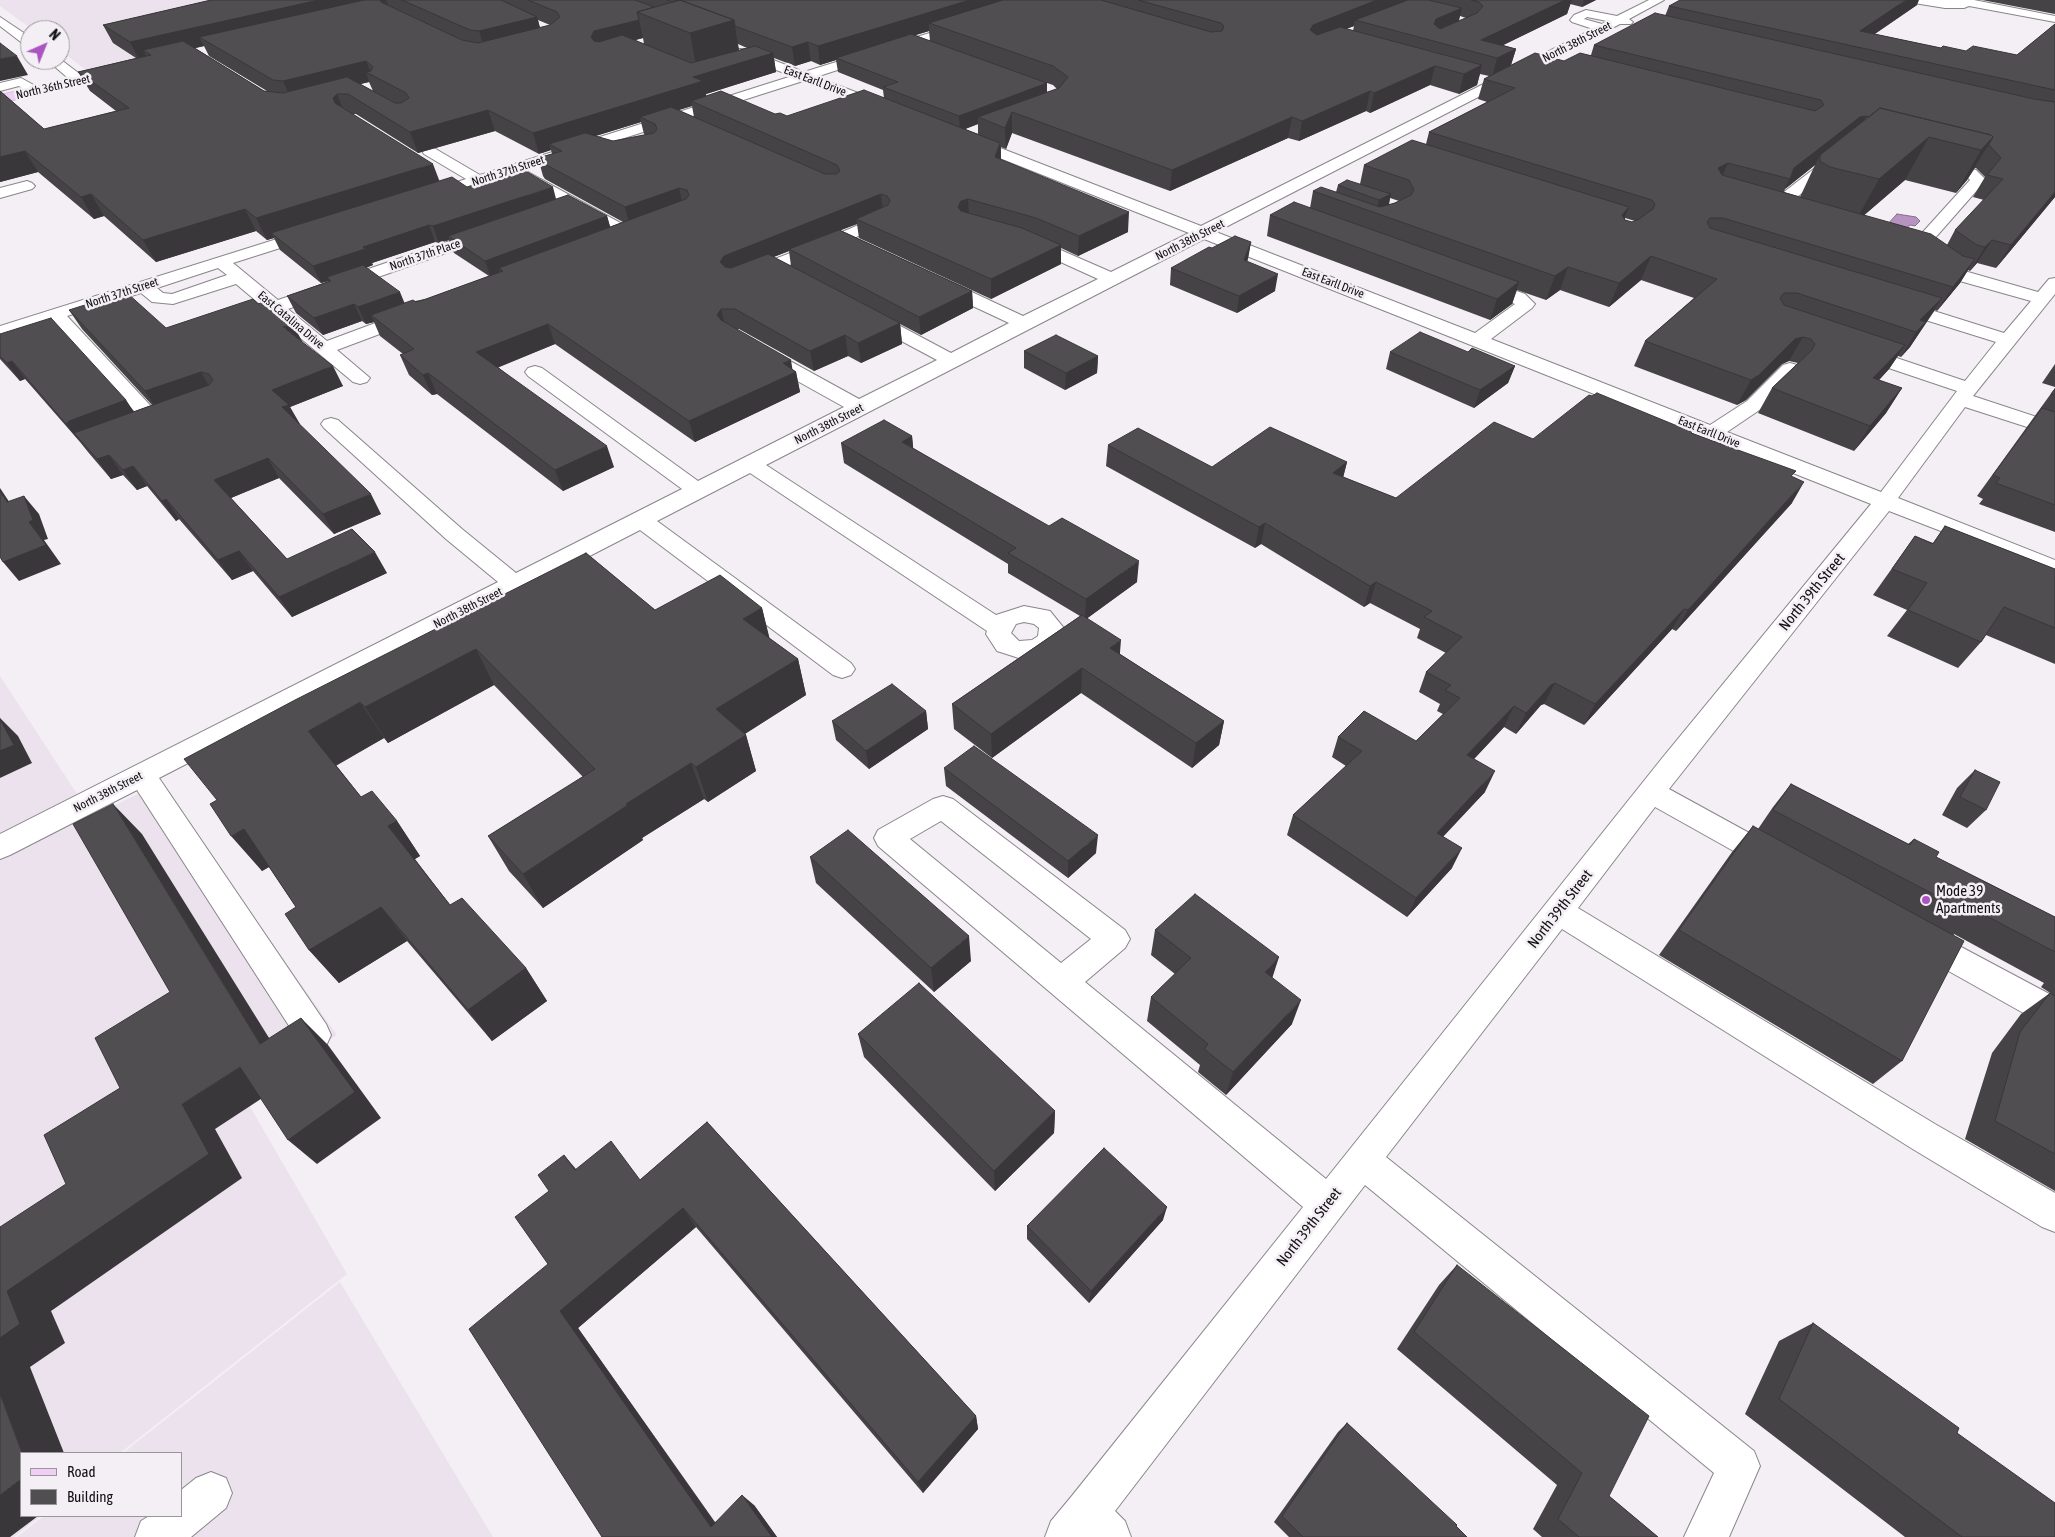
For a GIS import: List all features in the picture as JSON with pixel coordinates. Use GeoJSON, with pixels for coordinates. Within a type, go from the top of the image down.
{"type":"FeatureCollection","features":[{"type":"Feature","properties":{"kind":"main road","name":"North 36th Street"},"geometry":{"type":"LineString","coordinates":[[0,99],[134,68]]}},
{"type":"Feature","properties":{"kind":"street","name":"North 38th Street"},"geometry":{"type":"LineString","coordinates":[[0,847],[1204,232],[1269,207],[1320,180],[1375,145],[1488,82],[1620,24],[1658,0]]}},
{"type":"Feature","properties":{"kind":"street"},"geometry":{"type":"LineString","coordinates":[[1914,0],[1958,6],[1966,4],[1963,0]]}},
{"type":"Feature","properties":{"kind":"street"},"geometry":{"type":"LineString","coordinates":[[1947,0],[1963,0],[2055,19]]}},
{"type":"Feature","properties":{"kind":"street"},"geometry":{"type":"LineString","coordinates":[[1570,9],[1620,24]]}},
{"type":"Feature","properties":{"kind":"street"},"geometry":{"type":"LineString","coordinates":[[1586,13],[1576,20],[1620,24]]}},
{"type":"Feature","properties":{"kind":"street"},"geometry":{"type":"LineString","coordinates":[[0,20],[20,35]]}},
{"type":"Feature","properties":{"kind":"street","name":"North 37th Street"},"geometry":{"type":"LineString","coordinates":[[413,201],[975,22]]}},
{"type":"Feature","properties":{"kind":"street"},"geometry":{"type":"LineString","coordinates":[[911,42],[929,49]]}},
{"type":"Feature","properties":{"kind":"street","name":"East Earll Drive"},"geometry":{"type":"LineString","coordinates":[[722,45],[901,114]]}},
{"type":"Feature","properties":{"kind":"street"},"geometry":{"type":"LineString","coordinates":[[740,64],[757,59]]}},
{"type":"Feature","properties":{"kind":"street"},"geometry":{"type":"LineString","coordinates":[[1543,59],[1564,65]]}},
{"type":"Feature","properties":{"kind":"street"},"geometry":{"type":"LineString","coordinates":[[66,70],[80,80]]}},
{"type":"Feature","properties":{"kind":"street"},"geometry":{"type":"LineString","coordinates":[[0,87],[21,82],[34,91]]}},
{"type":"Feature","properties":{"kind":"street"},"geometry":{"type":"LineString","coordinates":[[676,117],[693,125]]}},
{"type":"Feature","properties":{"kind":"street","name":"East Earll Drive"},"geometry":{"type":"LineString","coordinates":[[982,130],[956,136],[2055,568]]}},
{"type":"Feature","properties":{"kind":"street"},"geometry":{"type":"LineString","coordinates":[[626,133],[644,142]]}},
{"type":"Feature","properties":{"kind":"street"},"geometry":{"type":"LineString","coordinates":[[590,145],[610,152]]}},
{"type":"Feature","properties":{"kind":"street"},"geometry":{"type":"LineString","coordinates":[[1375,145],[1398,152]]}},
{"type":"Feature","properties":{"kind":"street"},"geometry":{"type":"LineString","coordinates":[[1801,215],[1788,207],[1788,195],[1848,149]]}},
{"type":"Feature","properties":{"kind":"street"},"geometry":{"type":"LineString","coordinates":[[429,152],[478,180]]}},
{"type":"Feature","properties":{"kind":"street"},"geometry":{"type":"LineString","coordinates":[[1919,159],[1971,173],[1979,180],[1918,247],[1955,274],[2047,299]]}},
{"type":"Feature","properties":{"kind":"street"},"geometry":{"type":"LineString","coordinates":[[512,169],[629,234]]}},
{"type":"Feature","properties":{"kind":"street"},"geometry":{"type":"LineString","coordinates":[[442,177],[458,186]]}},
{"type":"Feature","properties":{"kind":"street"},"geometry":{"type":"LineString","coordinates":[[0,193],[27,186]]}},
{"type":"Feature","properties":{"kind":"street"},"geometry":{"type":"LineString","coordinates":[[555,210],[574,204]]}},
{"type":"Feature","properties":{"kind":"street"},"geometry":{"type":"LineString","coordinates":[[1774,208],[1820,221]]}},
{"type":"Feature","properties":{"kind":"street"},"geometry":{"type":"LineString","coordinates":[[816,288],[765,269],[882,220]]}},
{"type":"Feature","properties":{"kind":"street"},"geometry":{"type":"LineString","coordinates":[[611,240],[647,227]]}},
{"type":"Feature","properties":{"kind":"street","name":"North 37th Street"},"geometry":{"type":"LineString","coordinates":[[0,332],[323,229]]}},
{"type":"Feature","properties":{"kind":"street","name":"North 37th Place"},"geometry":{"type":"LineString","coordinates":[[275,307],[499,229]]}},
{"type":"Feature","properties":{"kind":"street"},"geometry":{"type":"LineString","coordinates":[[1010,236],[1029,242],[1113,279]]}},
{"type":"Feature","properties":{"kind":"street"},"geometry":{"type":"LineString","coordinates":[[841,238],[858,246]]}},
{"type":"Feature","properties":{"kind":"street"},"geometry":{"type":"LineString","coordinates":[[1904,245],[1922,250]]}},
{"type":"Feature","properties":{"kind":"street","name":"East Catalina Drive"},"geometry":{"type":"LineString","coordinates":[[221,262],[360,378]]}},
{"type":"Feature","properties":{"kind":"street"},"geometry":{"type":"LineString","coordinates":[[919,274],[1025,324]]}},
{"type":"Feature","properties":{"kind":"street"},"geometry":{"type":"LineString","coordinates":[[144,286],[158,298],[173,299],[239,277]]}},
{"type":"Feature","properties":{"kind":"street"},"geometry":{"type":"LineString","coordinates":[[1464,278],[1519,298],[1526,304],[1478,340]]}},
{"type":"Feature","properties":{"kind":"street","name":"North 39th Street"},"geometry":{"type":"LineString","coordinates":[[1087,1529],[1362,1160],[1651,792],[1884,502],[1965,394],[2008,340],[2047,299]]}},
{"type":"Feature","properties":{"kind":"street"},"geometry":{"type":"LineString","coordinates":[[1883,301],[2008,340]]}},
{"type":"Feature","properties":{"kind":"street"},"geometry":{"type":"LineString","coordinates":[[1923,334],[1951,301]]}},
{"type":"Feature","properties":{"kind":"street"},"geometry":{"type":"LineString","coordinates":[[850,306],[952,361]]}},
{"type":"Feature","properties":{"kind":"street"},"geometry":{"type":"LineString","coordinates":[[325,348],[426,310]]}},
{"type":"Feature","properties":{"kind":"street"},"geometry":{"type":"LineString","coordinates":[[55,314],[154,421]]}},
{"type":"Feature","properties":{"kind":"street"},"geometry":{"type":"LineString","coordinates":[[747,344],[860,408]]}},
{"type":"Feature","properties":{"kind":"street"},"geometry":{"type":"LineString","coordinates":[[1841,346],[2055,430]]}},
{"type":"Feature","properties":{"kind":"street"},"geometry":{"type":"LineString","coordinates":[[1711,433],[1754,406],[1790,369]]}},
{"type":"Feature","properties":{"kind":"street"},"geometry":{"type":"LineString","coordinates":[[535,372],[698,491]]}},
{"type":"Feature","properties":{"kind":"street"},"geometry":{"type":"LineString","coordinates":[[331,424],[454,534],[515,584]]}},
{"type":"Feature","properties":{"kind":"street"},"geometry":{"type":"LineString","coordinates":[[751,464],[999,628]]}},
{"type":"Feature","properties":{"kind":"street"},"geometry":{"type":"LineString","coordinates":[[641,520],[842,669]]}},
{"type":"Feature","properties":{"kind":"street"},"geometry":{"type":"LineString","coordinates":[[142,775],[314,1035]]}},
{"type":"Feature","properties":{"kind":"street"},"geometry":{"type":"LineString","coordinates":[[1651,792],[1793,871]]}},
{"type":"Feature","properties":{"kind":"street"},"geometry":{"type":"LineString","coordinates":[[1061,982],[1114,939],[943,807],[888,838],[1061,982],[1328,1204]]}},
{"type":"Feature","properties":{"kind":"street"},"geometry":{"type":"LineString","coordinates":[[1558,911],[1923,1136],[2055,1214]]}},
{"type":"Feature","properties":{"kind":"street"},"geometry":{"type":"LineString","coordinates":[[1897,928],[2055,1014]]}},
{"type":"Feature","properties":{"kind":"street"},"geometry":{"type":"LineString","coordinates":[[1362,1160],[1739,1466],[1706,1537]]}},
{"type":"Feature","properties":{"kind":"street"},"geometry":{"type":"LineString","coordinates":[[182,1517],[211,1493]]}},
{"type":"Feature","properties":{"kind":"street"},"geometry":{"type":"LineString","coordinates":[[157,1537],[182,1517]]}},
{"type":"Feature","properties":{"kind":"shaded area"},"geometry":{"type":"Polygon","coordinates":[[[0,0],[356,0],[371,8],[106,69],[87,71],[70,58],[70,20],[20,21],[0,6],[0,0]]]}},
{"type":"Feature","properties":{"kind":"shaded area"},"geometry":{"type":"Polygon","coordinates":[[[1897,214],[1916,217],[1920,221],[1915,226],[1910,225],[1904,230],[1884,228],[1897,214]]]}},
{"type":"Feature","properties":{"kind":"shaded area"},"geometry":{"type":"Polygon","coordinates":[[[0,676],[92,817],[159,783],[337,1035],[245,1098],[347,1274],[121,1452],[20,1452],[20,1517],[40,1517],[14,1537],[0,1537],[0,676]]]}},
{"type":"Feature","properties":{"kind":"shaded area"},"geometry":{"type":"Polygon","coordinates":[[[340,1282],[493,1537],[17,1537],[43,1517],[182,1517],[182,1452],[124,1452],[340,1282]]]}},
{"type":"Feature","properties":{"kind":"building"},"geometry":{"type":"Polygon","coordinates":[[[211,0],[319,0],[130,42],[103,25],[211,0]]]}},
{"type":"Feature","properties":{"kind":"building"},"geometry":{"type":"Polygon","coordinates":[[[364,0],[381,0],[381,2],[462,40],[478,43],[550,25],[560,17],[557,12],[528,0],[635,0],[654,7],[637,12],[639,20],[594,31],[591,37],[594,41],[599,42],[622,35],[691,63],[755,46],[773,53],[693,77],[703,81],[533,133],[488,110],[410,132],[348,94],[337,94],[333,98],[335,103],[433,164],[256,218],[245,209],[143,240],[91,194],[81,197],[25,151],[0,157],[0,91],[44,129],[129,108],[78,72],[151,55],[143,50],[183,41],[264,91],[283,93],[347,77],[395,103],[401,103],[409,98],[406,93],[366,72],[371,71],[373,67],[366,61],[283,81],[273,80],[199,37],[364,0]]]}},
{"type":"Feature","properties":{"kind":"building"},"geometry":{"type":"Polygon","coordinates":[[[402,0],[501,0],[537,17],[479,31],[470,30],[402,0]]]}},
{"type":"Feature","properties":{"kind":"building"},"geometry":{"type":"Polygon","coordinates":[[[680,0],[970,0],[818,46],[808,42],[792,47],[735,26],[734,20],[680,0]]]}},
{"type":"Feature","properties":{"kind":"building"},"geometry":{"type":"Polygon","coordinates":[[[680,0],[734,20],[690,33],[637,12],[680,0]]]}},
{"type":"Feature","properties":{"kind":"building"},"geometry":{"type":"Polygon","coordinates":[[[1003,0],[1101,0],[1211,32],[1222,31],[1224,26],[1221,23],[1138,0],[1377,0],[1313,25],[1310,30],[1317,35],[1340,27],[1482,65],[1464,74],[1435,66],[1374,93],[1370,91],[1302,121],[1292,117],[1172,170],[1012,112],[1005,128],[978,117],[1059,88],[1068,77],[1053,66],[929,23],[1003,0]]]}},
{"type":"Feature","properties":{"kind":"building"},"geometry":{"type":"Polygon","coordinates":[[[1408,0],[1428,0],[1462,8],[1436,19],[1434,24],[1440,29],[1477,13],[1483,6],[1479,2],[1471,0],[1565,0],[1481,40],[1516,49],[1497,58],[1355,20],[1408,0]]]}},
{"type":"Feature","properties":{"kind":"building"},"geometry":{"type":"Polygon","coordinates":[[[1680,0],[1906,0],[1860,31],[1941,48],[1943,46],[1966,51],[1973,46],[2017,55],[2055,24],[2055,90],[1669,6],[1680,0]]]}},
{"type":"Feature","properties":{"kind":"building"},"geometry":{"type":"Polygon","coordinates":[[[1655,13],[2034,99],[2055,102],[2055,192],[2011,245],[1992,240],[1985,247],[1977,245],[1955,230],[2003,179],[1987,175],[2001,158],[1988,146],[1993,137],[1991,135],[1880,108],[1869,117],[1860,117],[1794,168],[1790,179],[1728,163],[1718,168],[1722,175],[1931,234],[1963,256],[1975,259],[1953,287],[1723,218],[1710,218],[1707,222],[1710,228],[1942,298],[1920,320],[1926,322],[1916,332],[1797,293],[1784,293],[1780,298],[1784,305],[1905,345],[1873,378],[1902,388],[1870,426],[1772,388],[1812,350],[1815,344],[1811,339],[1803,337],[1795,339],[1759,375],[1751,380],[1645,341],[1717,279],[1651,256],[1619,283],[1568,267],[1555,276],[1313,191],[1321,187],[1380,207],[1395,203],[1411,195],[1414,190],[1409,180],[1364,165],[1412,140],[1629,207],[1622,215],[1625,220],[1632,222],[1639,219],[1653,209],[1655,204],[1652,200],[1429,132],[1515,88],[1484,79],[1535,53],[1564,61],[1580,53],[1815,111],[1824,105],[1821,100],[1594,45],[1655,13]]]}},
{"type":"Feature","properties":{"kind":"building"},"geometry":{"type":"Polygon","coordinates":[[[911,34],[1047,83],[959,116],[883,87],[898,82],[836,58],[911,34]]]}},
{"type":"Feature","properties":{"kind":"building"},"geometry":{"type":"Polygon","coordinates":[[[0,43],[17,56],[0,59],[0,43]]]}},
{"type":"Feature","properties":{"kind":"building"},"geometry":{"type":"Polygon","coordinates":[[[864,90],[1000,143],[995,157],[1129,212],[1079,236],[1036,218],[968,199],[961,201],[958,207],[961,211],[1022,228],[1061,245],[991,279],[856,219],[888,205],[890,200],[887,196],[881,194],[724,256],[720,262],[725,267],[731,268],[768,254],[900,323],[858,343],[845,335],[810,351],[735,309],[721,309],[717,315],[721,320],[791,360],[783,363],[796,372],[689,421],[548,324],[476,352],[607,446],[555,470],[428,373],[423,375],[400,355],[414,349],[371,315],[413,300],[416,302],[426,299],[503,271],[499,268],[686,199],[689,195],[687,190],[679,188],[625,207],[539,161],[541,160],[538,158],[562,151],[549,144],[585,133],[613,141],[654,133],[657,129],[655,124],[640,117],[671,107],[825,174],[836,174],[840,171],[837,165],[691,101],[721,91],[775,114],[780,113],[787,116],[864,90]]]}},
{"type":"Feature","properties":{"kind":"building"},"geometry":{"type":"Polygon","coordinates":[[[1880,108],[1993,137],[1981,150],[1929,137],[1879,179],[1830,167],[1820,161],[1820,155],[1880,108]]]}},
{"type":"Feature","properties":{"kind":"building"},"geometry":{"type":"Polygon","coordinates":[[[522,169],[553,187],[433,226],[429,225],[313,266],[271,233],[452,177],[467,187],[522,169]]]}},
{"type":"Feature","properties":{"kind":"building"},"geometry":{"type":"Polygon","coordinates":[[[1347,180],[1391,194],[1379,200],[1338,185],[1347,180]]]}},
{"type":"Feature","properties":{"kind":"building"},"geometry":{"type":"Polygon","coordinates":[[[568,195],[607,216],[485,261],[448,236],[568,195]]]}},
{"type":"Feature","properties":{"kind":"building"},"geometry":{"type":"Polygon","coordinates":[[[1294,202],[1519,282],[1497,299],[1270,215],[1294,202]]]}},
{"type":"Feature","properties":{"kind":"building"},"geometry":{"type":"Polygon","coordinates":[[[839,230],[972,291],[919,317],[789,249],[839,230]]]}},
{"type":"Feature","properties":{"kind":"building"},"geometry":{"type":"Polygon","coordinates":[[[1235,236],[1251,242],[1244,260],[1278,274],[1239,296],[1171,268],[1209,247],[1212,248],[1235,236]]]}},
{"type":"Feature","properties":{"kind":"building"},"geometry":{"type":"Polygon","coordinates":[[[363,265],[400,292],[358,307],[354,304],[314,318],[287,296],[331,281],[327,277],[363,265]]]}},
{"type":"Feature","properties":{"kind":"building"},"geometry":{"type":"Polygon","coordinates":[[[126,292],[166,328],[253,299],[258,304],[266,301],[293,324],[283,327],[333,366],[272,390],[289,405],[282,407],[371,494],[323,514],[268,458],[214,480],[287,559],[352,529],[375,552],[279,597],[239,551],[218,560],[166,499],[162,501],[133,466],[123,470],[109,455],[97,459],[74,433],[209,385],[213,380],[209,374],[201,372],[145,391],[69,310],[126,292]]]}},
{"type":"Feature","properties":{"kind":"building"},"geometry":{"type":"Polygon","coordinates":[[[51,318],[126,400],[69,421],[66,424],[12,361],[7,363],[0,356],[0,334],[51,318]]]}},
{"type":"Feature","properties":{"kind":"building"},"geometry":{"type":"Polygon","coordinates":[[[1420,332],[1468,352],[1472,348],[1515,366],[1480,390],[1390,352],[1420,332]]]}},
{"type":"Feature","properties":{"kind":"building"},"geometry":{"type":"Polygon","coordinates":[[[1056,335],[1098,356],[1066,373],[1024,351],[1056,335]]]}},
{"type":"Feature","properties":{"kind":"building"},"geometry":{"type":"Polygon","coordinates":[[[1597,393],[1691,433],[1796,471],[1791,476],[1804,482],[1688,610],[1684,609],[1595,704],[1555,683],[1526,713],[1514,706],[1467,755],[1495,771],[1437,833],[1462,848],[1416,898],[1293,815],[1362,751],[1338,737],[1364,711],[1416,741],[1460,698],[1445,690],[1451,685],[1426,672],[1462,637],[1424,617],[1432,611],[1376,582],[1370,586],[1265,523],[1259,527],[1108,445],[1138,428],[1212,467],[1270,427],[1347,462],[1333,473],[1396,498],[1494,422],[1533,439],[1589,395],[1592,396],[1597,393]]]}},
{"type":"Feature","properties":{"kind":"building"},"geometry":{"type":"Polygon","coordinates":[[[2042,408],[2055,412],[2055,505],[1996,483],[2000,478],[1993,475],[2042,408]]]}},
{"type":"Feature","properties":{"kind":"building"},"geometry":{"type":"Polygon","coordinates":[[[884,420],[912,436],[902,442],[1049,526],[1062,518],[1139,561],[1086,599],[1008,553],[1016,548],[841,443],[884,420]]]}},
{"type":"Feature","properties":{"kind":"building"},"geometry":{"type":"Polygon","coordinates":[[[0,492],[7,502],[24,496],[33,520],[29,522],[46,545],[3,562],[0,557],[0,492]]]}},
{"type":"Feature","properties":{"kind":"building"},"geometry":{"type":"Polygon","coordinates":[[[1945,526],[2055,569],[2055,628],[2004,607],[1981,642],[1908,610],[1927,583],[1892,569],[1915,536],[1933,544],[1945,526]]]}},
{"type":"Feature","properties":{"kind":"building"},"geometry":{"type":"Polygon","coordinates":[[[586,553],[655,610],[720,575],[762,608],[743,619],[798,659],[716,709],[746,735],[696,767],[691,763],[626,804],[628,805],[523,874],[488,836],[595,769],[476,649],[365,707],[360,702],[308,731],[361,797],[372,791],[397,821],[388,826],[450,905],[462,898],[526,968],[468,1010],[381,907],[309,950],[285,914],[296,907],[244,829],[231,836],[210,804],[217,800],[184,759],[295,700],[586,553]]]}},
{"type":"Feature","properties":{"kind":"building"},"geometry":{"type":"Polygon","coordinates":[[[1082,615],[1121,640],[1110,648],[1224,721],[1196,743],[1082,668],[991,734],[952,704],[1082,615]]]}},
{"type":"Feature","properties":{"kind":"building"},"geometry":{"type":"Polygon","coordinates":[[[892,684],[926,711],[866,751],[832,721],[892,684]]]}},
{"type":"Feature","properties":{"kind":"building"},"geometry":{"type":"Polygon","coordinates":[[[0,719],[14,745],[0,751],[0,719]]]}},
{"type":"Feature","properties":{"kind":"building"},"geometry":{"type":"Polygon","coordinates":[[[974,746],[1098,835],[1068,861],[944,768],[974,746]]]}},
{"type":"Feature","properties":{"kind":"building"},"geometry":{"type":"Polygon","coordinates":[[[1975,770],[2000,782],[1986,810],[1960,797],[1975,770]]]}},
{"type":"Feature","properties":{"kind":"building"},"geometry":{"type":"Polygon","coordinates":[[[1791,784],[1910,845],[1914,839],[1939,852],[1936,857],[2055,917],[2055,952],[1977,911],[1975,916],[1773,810],[1791,784]]]}},
{"type":"Feature","properties":{"kind":"building"},"geometry":{"type":"Polygon","coordinates":[[[113,804],[260,1044],[301,1018],[355,1092],[288,1140],[240,1067],[182,1104],[209,1154],[7,1291],[20,1324],[0,1338],[0,1227],[66,1184],[44,1135],[120,1088],[95,1038],[170,992],[73,824],[113,804]]]}},
{"type":"Feature","properties":{"kind":"building"},"geometry":{"type":"Polygon","coordinates":[[[1753,826],[1964,941],[1902,1061],[1679,930],[1753,826]]]}},
{"type":"Feature","properties":{"kind":"building"},"geometry":{"type":"Polygon","coordinates":[[[848,830],[969,936],[931,968],[810,857],[848,830]]]}},
{"type":"Feature","properties":{"kind":"building"},"geometry":{"type":"Polygon","coordinates":[[[1195,894],[1279,957],[1265,972],[1301,1000],[1233,1072],[1204,1049],[1208,1044],[1151,997],[1191,958],[1155,930],[1195,894]]]}},
{"type":"Feature","properties":{"kind":"building"},"geometry":{"type":"Polygon","coordinates":[[[919,983],[1055,1111],[994,1171],[858,1034],[919,983]]]}},
{"type":"Feature","properties":{"kind":"building"},"geometry":{"type":"Polygon","coordinates":[[[2050,993],[2055,996],[2055,1154],[1995,1121],[2020,1032],[2050,993]]]}},
{"type":"Feature","properties":{"kind":"building"},"geometry":{"type":"Polygon","coordinates":[[[707,1122],[976,1416],[918,1482],[683,1208],[560,1311],[711,1527],[742,1495],[772,1537],[602,1537],[469,1329],[548,1264],[515,1217],[549,1191],[538,1175],[564,1155],[575,1170],[611,1141],[640,1180],[707,1122]]]}},
{"type":"Feature","properties":{"kind":"building"},"geometry":{"type":"Polygon","coordinates":[[[1104,1148],[1167,1207],[1091,1291],[1027,1226],[1104,1148]]]}},
{"type":"Feature","properties":{"kind":"building"},"geometry":{"type":"Polygon","coordinates":[[[1457,1265],[1649,1416],[1609,1496],[1658,1537],[1579,1537],[1558,1519],[1582,1473],[1414,1332],[1457,1265]]]}},
{"type":"Feature","properties":{"kind":"building"},"geometry":{"type":"Polygon","coordinates":[[[1813,1323],[1959,1428],[1957,1433],[2055,1503],[2055,1537],[1962,1537],[1779,1399],[1813,1323]]]}},
{"type":"Feature","properties":{"kind":"building"},"geometry":{"type":"Polygon","coordinates":[[[0,1394],[22,1452],[20,1452],[20,1480],[0,1495],[0,1394]]]}},
{"type":"Feature","properties":{"kind":"building"},"geometry":{"type":"Polygon","coordinates":[[[1347,1423],[1457,1525],[1467,1537],[1303,1537],[1282,1516],[1347,1423]]]}},
{"type":"Feature","properties":{"kind":"place","name":"Mode 39 Apartments"},"geometry":{"type":"Point","coordinates":[1926,900]}}]}
